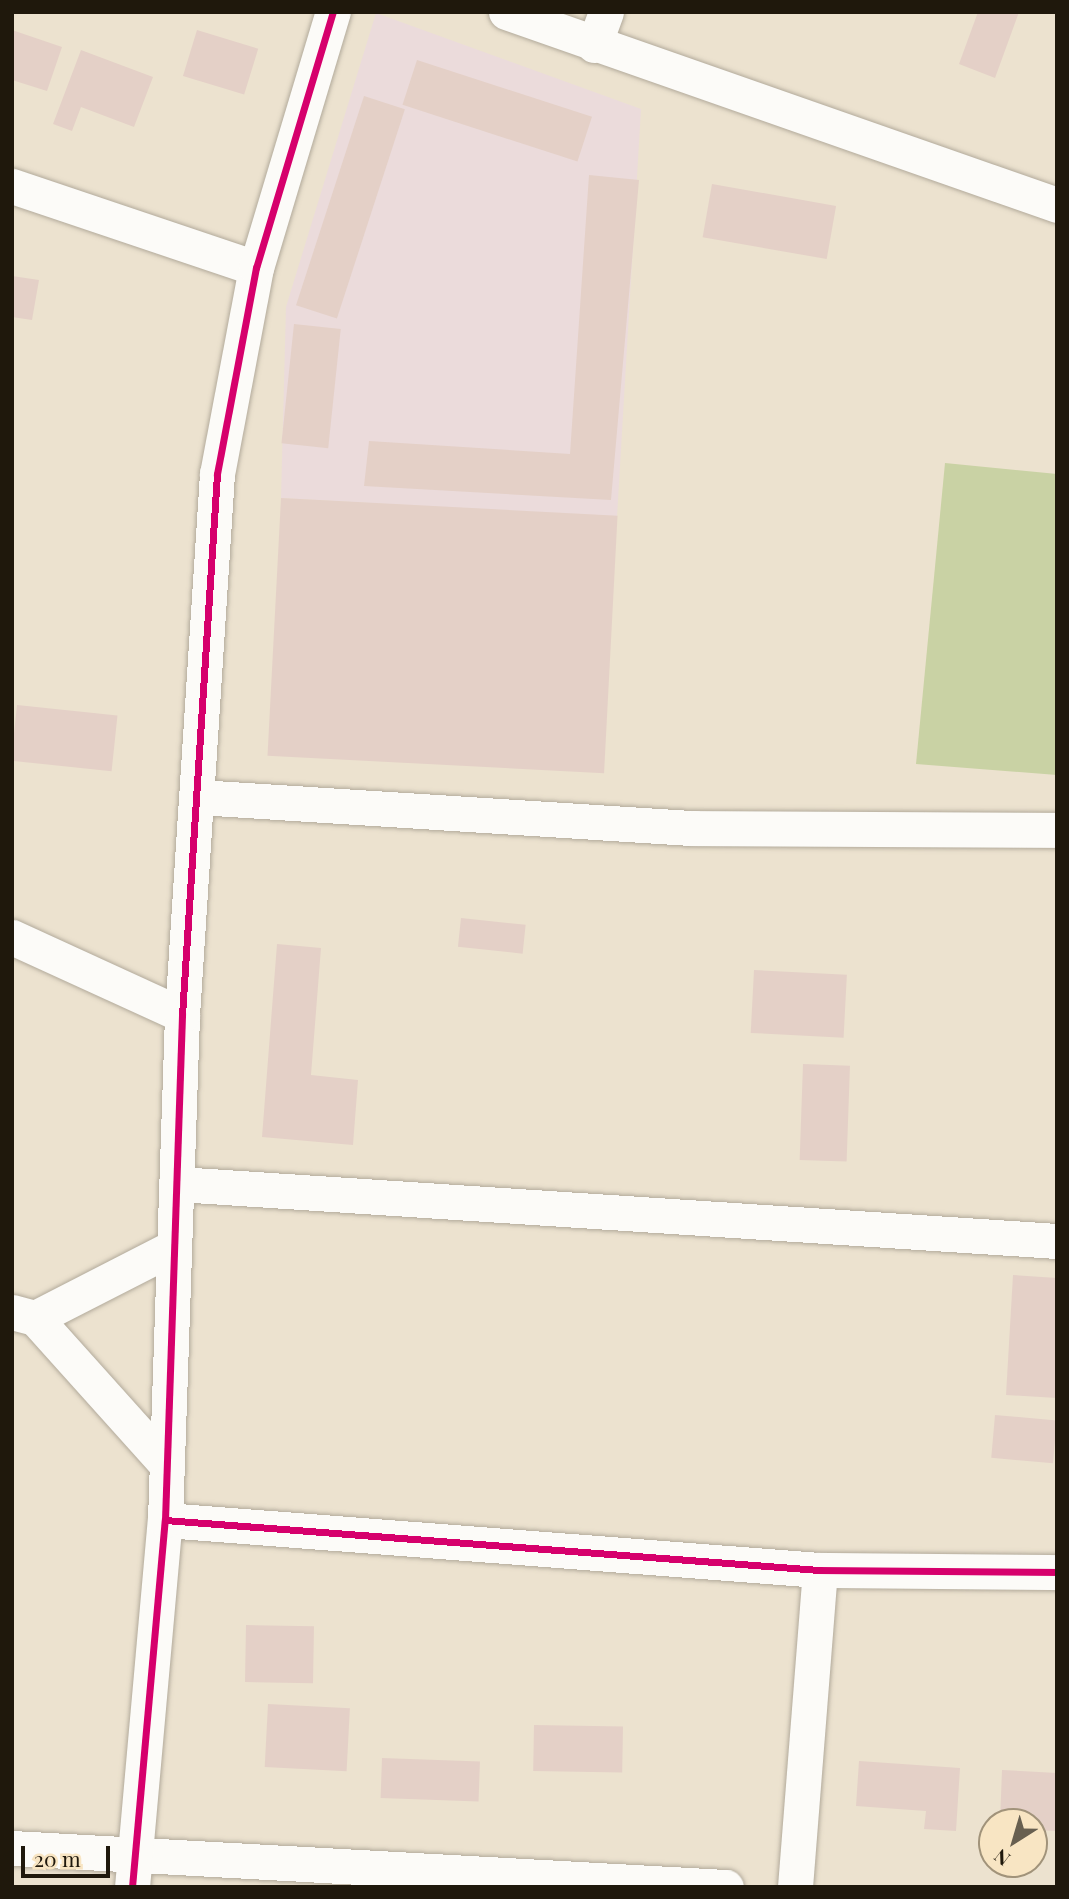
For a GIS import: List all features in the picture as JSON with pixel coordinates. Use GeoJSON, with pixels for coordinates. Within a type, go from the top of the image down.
{"type":"FeatureCollection","features":[{"type":"Feature","properties":{"kind":"street"},"geometry":{"type":"LineString","coordinates":[[134,1871],[165,1520],[182,1015],[217,474],[256,268],[333,12]]}},
{"type":"Feature","properties":{"kind":"street"},"geometry":{"type":"LineString","coordinates":[[506,12],[1057,205]]}},
{"type":"Feature","properties":{"kind":"street"},"geometry":{"type":"LineString","coordinates":[[594,45],[606,12]]}},
{"type":"Feature","properties":{"kind":"street"},"geometry":{"type":"LineString","coordinates":[[12,186],[256,268]]}},
{"type":"Feature","properties":{"kind":"street"},"geometry":{"type":"LineString","coordinates":[[198,797],[694,828],[1057,830]]}},
{"type":"Feature","properties":{"kind":"street"},"geometry":{"type":"LineString","coordinates":[[12,937],[182,1015]]}},
{"type":"Feature","properties":{"kind":"street"},"geometry":{"type":"LineString","coordinates":[[178,1184],[1057,1241]]}},
{"type":"Feature","properties":{"kind":"street"},"geometry":{"type":"LineString","coordinates":[[166,1464],[24,1315],[174,1247]]}},
{"type":"Feature","properties":{"kind":"street"},"geometry":{"type":"LineString","coordinates":[[165,1520],[820,1570],[1057,1572]]}},
{"type":"Feature","properties":{"kind":"street"},"geometry":{"type":"LineString","coordinates":[[795,1887],[820,1570]]}},
{"type":"Feature","properties":{"kind":"street"},"geometry":{"type":"LineString","coordinates":[[12,1848],[134,1871],[726,1887]]}},
{"type":"Feature","properties":{"kind":"shaded area"},"geometry":{"type":"Polygon","coordinates":[[[376,13],[641,109],[617,517],[281,498],[286,307],[376,13]]]}},
{"type":"Feature","properties":{"kind":"green space"},"geometry":{"type":"Polygon","coordinates":[[[945,463],[1057,474],[1057,775],[916,764],[945,463]]]}},
{"type":"Feature","properties":{"kind":"building"},"geometry":{"type":"Polygon","coordinates":[[[978,12],[1019,12],[995,78],[959,64],[978,12]]]}},
{"type":"Feature","properties":{"kind":"building"},"geometry":{"type":"Polygon","coordinates":[[[12,30],[62,47],[47,91],[12,80],[12,30]]]}},
{"type":"Feature","properties":{"kind":"building"},"geometry":{"type":"Polygon","coordinates":[[[197,30],[258,49],[244,95],[183,76],[197,30]]]}},
{"type":"Feature","properties":{"kind":"building"},"geometry":{"type":"Polygon","coordinates":[[[81,50],[153,77],[134,127],[81,107],[72,131],[53,124],[81,50]]]}},
{"type":"Feature","properties":{"kind":"building"},"geometry":{"type":"Polygon","coordinates":[[[417,60],[592,117],[577,162],[402,105],[417,60]]]}},
{"type":"Feature","properties":{"kind":"building"},"geometry":{"type":"Polygon","coordinates":[[[364,96],[405,109],[337,319],[296,305],[364,96]]]}},
{"type":"Feature","properties":{"kind":"building"},"geometry":{"type":"Polygon","coordinates":[[[589,175],[639,180],[611,500],[364,486],[369,441],[570,454],[589,175]]]}},
{"type":"Feature","properties":{"kind":"building"},"geometry":{"type":"Polygon","coordinates":[[[712,184],[836,206],[827,259],[703,237],[712,184]]]}},
{"type":"Feature","properties":{"kind":"building"},"geometry":{"type":"Polygon","coordinates":[[[12,276],[39,280],[32,320],[12,317],[12,276]]]}},
{"type":"Feature","properties":{"kind":"building"},"geometry":{"type":"Polygon","coordinates":[[[294,324],[341,329],[328,448],[281,443],[294,324]]]}},
{"type":"Feature","properties":{"kind":"building"},"geometry":{"type":"Polygon","coordinates":[[[281,498],[618,516],[604,773],[267,756],[281,498]]]}},
{"type":"Feature","properties":{"kind":"building"},"geometry":{"type":"Polygon","coordinates":[[[17,705],[117,716],[112,771],[12,761],[17,705]]]}},
{"type":"Feature","properties":{"kind":"building"},"geometry":{"type":"Polygon","coordinates":[[[461,918],[526,925],[523,954],[458,947],[461,918]]]}},
{"type":"Feature","properties":{"kind":"building"},"geometry":{"type":"Polygon","coordinates":[[[277,944],[321,948],[311,1075],[358,1080],[353,1145],[262,1137],[277,944]]]}},
{"type":"Feature","properties":{"kind":"building"},"geometry":{"type":"Polygon","coordinates":[[[754,970],[847,975],[844,1038],[751,1033],[754,970]]]}},
{"type":"Feature","properties":{"kind":"building"},"geometry":{"type":"Polygon","coordinates":[[[803,1064],[850,1066],[847,1162],[800,1160],[803,1064]]]}},
{"type":"Feature","properties":{"kind":"building"},"geometry":{"type":"Polygon","coordinates":[[[1013,1275],[1057,1278],[1057,1398],[1006,1395],[1013,1275]]]}},
{"type":"Feature","properties":{"kind":"building"},"geometry":{"type":"Polygon","coordinates":[[[995,1415],[1057,1420],[1053,1463],[991,1458],[995,1415]]]}},
{"type":"Feature","properties":{"kind":"building"},"geometry":{"type":"Polygon","coordinates":[[[246,1625],[314,1626],[313,1683],[245,1682],[246,1625]]]}},
{"type":"Feature","properties":{"kind":"building"},"geometry":{"type":"Polygon","coordinates":[[[268,1704],[350,1708],[347,1771],[265,1767],[268,1704]]]}},
{"type":"Feature","properties":{"kind":"building"},"geometry":{"type":"Polygon","coordinates":[[[534,1725],[623,1727],[622,1773],[533,1771],[534,1725]]]}},
{"type":"Feature","properties":{"kind":"building"},"geometry":{"type":"Polygon","coordinates":[[[382,1758],[480,1761],[479,1801],[381,1798],[382,1758]]]}},
{"type":"Feature","properties":{"kind":"building"},"geometry":{"type":"Polygon","coordinates":[[[859,1761],[960,1768],[956,1831],[924,1829],[926,1811],[856,1806],[859,1761]]]}},
{"type":"Feature","properties":{"kind":"building"},"geometry":{"type":"Polygon","coordinates":[[[1002,1770],[1057,1773],[1057,1831],[1048,1831],[1048,1808],[1001,1808],[1002,1770]]]}},
{"type":"Feature","properties":{"kind":"cycle path"},"geometry":{"type":"LineString","coordinates":[[132,1887],[165,1520],[182,1015],[217,474],[256,268],[333,12]]}},
{"type":"Feature","properties":{"kind":"cycle path"},"geometry":{"type":"LineString","coordinates":[[165,1520],[820,1570],[1057,1572]]}}]}
